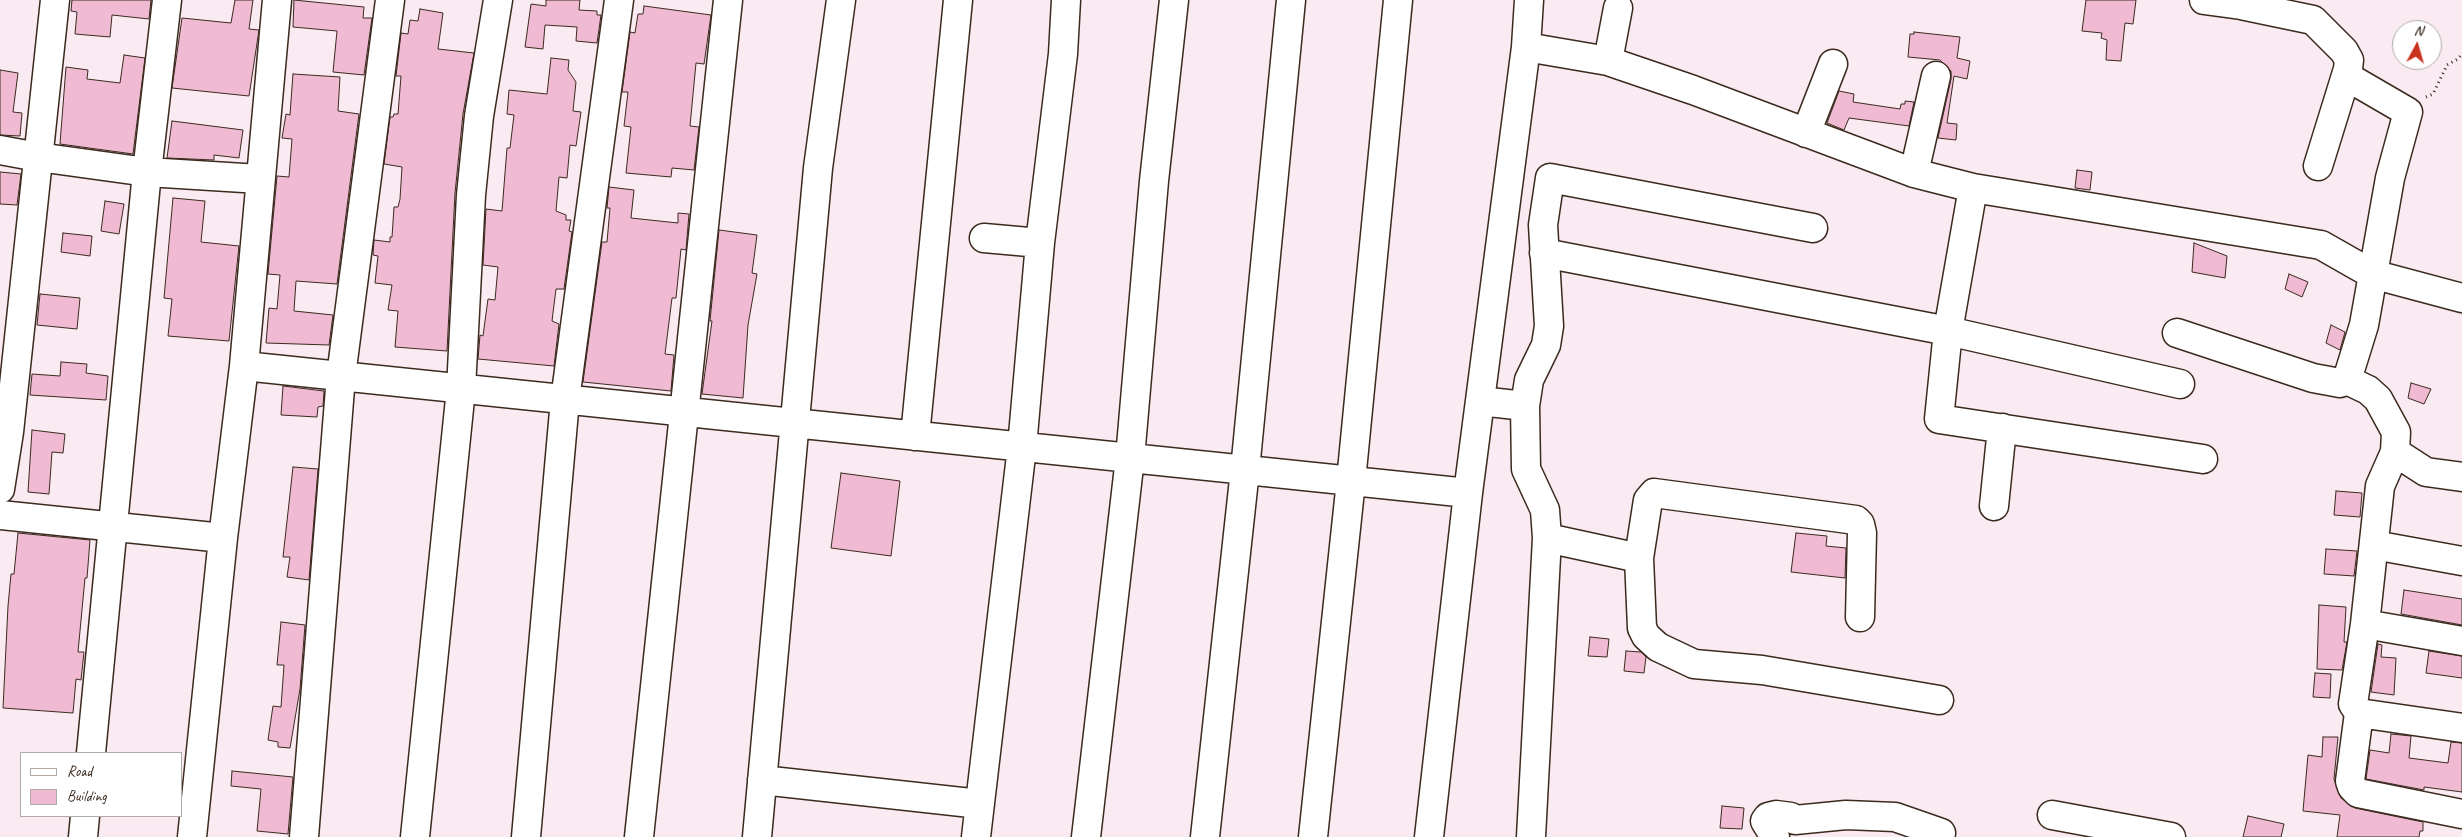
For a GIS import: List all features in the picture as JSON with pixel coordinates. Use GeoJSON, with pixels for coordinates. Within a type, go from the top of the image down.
{"type":"FeatureCollection","features":[{"type":"Feature","properties":{"kind":"street"},"geometry":{"type":"LineString","coordinates":[[0,489],[9,432],[55,0]]}},
{"type":"Feature","properties":{"kind":"street"},"geometry":{"type":"LineString","coordinates":[[91,752],[147,172],[167,0]]}},
{"type":"Feature","properties":{"kind":"street"},"geometry":{"type":"LineString","coordinates":[[192,837],[223,538],[244,366],[277,0]]}},
{"type":"Feature","properties":{"kind":"street"},"geometry":{"type":"LineString","coordinates":[[304,837],[341,376],[390,0]]}},
{"type":"Feature","properties":{"kind":"street"},"geometry":{"type":"LineString","coordinates":[[415,837],[460,388],[471,195],[479,116],[498,0]]}},
{"type":"Feature","properties":{"kind":"street"},"geometry":{"type":"LineString","coordinates":[[526,837],[566,400],[619,0]]}},
{"type":"Feature","properties":{"kind":"street"},"geometry":{"type":"LineString","coordinates":[[639,837],[728,0]]}},
{"type":"Feature","properties":{"kind":"street"},"geometry":{"type":"LineString","coordinates":[[757,837],[818,168],[841,0]]}},
{"type":"Feature","properties":{"kind":"street"},"geometry":{"type":"LineString","coordinates":[[914,436],[958,0]]}},
{"type":"Feature","properties":{"kind":"street"},"geometry":{"type":"LineString","coordinates":[[976,837],[1022,447],[1040,243],[1063,54],[1066,0]]}},
{"type":"Feature","properties":{"kind":"street"},"geometry":{"type":"LineString","coordinates":[[1086,837],[1130,458],[1154,181],[1174,0]]}},
{"type":"Feature","properties":{"kind":"street"},"geometry":{"type":"LineString","coordinates":[[1205,837],[1245,470],[1291,0]]}},
{"type":"Feature","properties":{"kind":"street"},"geometry":{"type":"LineString","coordinates":[[1313,837],[1351,481],[1398,0]]}},
{"type":"Feature","properties":{"kind":"street"},"geometry":{"type":"LineString","coordinates":[[1430,837],[1468,493],[1526,47],[1529,0]]}},
{"type":"Feature","properties":{"kind":"street"},"geometry":{"type":"LineString","coordinates":[[2204,0],[2241,5],[2313,20],[2344,51],[2348,60],[2346,76],[2318,166]]}},
{"type":"Feature","properties":{"kind":"street"},"geometry":{"type":"LineString","coordinates":[[1608,61],[1618,8]]}},
{"type":"Feature","properties":{"kind":"street"},"geometry":{"type":"LineString","coordinates":[[1526,47],[1608,61],[1693,90],[1914,173],[1973,188],[2321,245],[2372,274],[2462,298]]}},
{"type":"Feature","properties":{"kind":"street"},"geometry":{"type":"LineString","coordinates":[[1806,133],[1832,64]]}},
{"type":"Feature","properties":{"kind":"street"},"geometry":{"type":"LineString","coordinates":[[1914,173],[1936,76]]}},
{"type":"Feature","properties":{"kind":"street"},"geometry":{"type":"LineString","coordinates":[[2346,76],[2408,112],[2390,178],[2364,325],[2347,380]]}},
{"type":"Feature","properties":{"kind":"street"},"geometry":{"type":"LineString","coordinates":[[0,150],[147,172],[260,179]]}},
{"type":"Feature","properties":{"kind":"street"},"geometry":{"type":"LineString","coordinates":[[1531,837],[1547,538],[1545,510],[1526,469],[1525,406],[1529,380],[1546,345],[1549,326],[1543,225],[1550,178],[1813,228]]}},
{"type":"Feature","properties":{"kind":"street"},"geometry":{"type":"LineString","coordinates":[[1973,188],[1948,331],[1939,419],[2203,459]]}},
{"type":"Feature","properties":{"kind":"street"},"geometry":{"type":"LineString","coordinates":[[1504,212],[1543,225]]}},
{"type":"Feature","properties":{"kind":"street"},"geometry":{"type":"LineString","coordinates":[[984,238],[1040,243]]}},
{"type":"Feature","properties":{"kind":"street"},"geometry":{"type":"LineString","coordinates":[[1544,252],[1948,331],[2180,384]]}},
{"type":"Feature","properties":{"kind":"street"},"geometry":{"type":"LineString","coordinates":[[2178,332],[2313,378],[2340,383],[2347,380],[2368,390],[2378,399],[2396,432],[2395,452],[2380,486],[2365,624],[2353,697],[2353,704],[2359,713],[2350,781],[2352,787],[2358,793],[2462,814]]}},
{"type":"Feature","properties":{"kind":"street"},"geometry":{"type":"LineString","coordinates":[[244,366],[1468,493]]}},
{"type":"Feature","properties":{"kind":"street"},"geometry":{"type":"LineString","coordinates":[[1480,401],[1525,406]]}},
{"type":"Feature","properties":{"kind":"street"},"geometry":{"type":"LineString","coordinates":[[1994,506],[2002,428]]}},
{"type":"Feature","properties":{"kind":"street"},"geometry":{"type":"LineString","coordinates":[[2395,452],[2426,472],[2462,477]]}},
{"type":"Feature","properties":{"kind":"street"},"geometry":{"type":"LineString","coordinates":[[1860,617],[1862,532],[1860,524],[1856,520],[1654,493],[1648,500],[1639,558],[1642,628],[1646,636],[1658,647],[1694,664],[1762,670],[1939,700]]}},
{"type":"Feature","properties":{"kind":"street"},"geometry":{"type":"LineString","coordinates":[[0,515],[112,525],[223,538]]}},
{"type":"Feature","properties":{"kind":"street"},"geometry":{"type":"LineString","coordinates":[[1547,538],[1639,558]]}},
{"type":"Feature","properties":{"kind":"street"},"geometry":{"type":"LineString","coordinates":[[2374,545],[2462,561]]}},
{"type":"Feature","properties":{"kind":"street"},"geometry":{"type":"LineString","coordinates":[[2365,624],[2462,641]]}},
{"type":"Feature","properties":{"kind":"street"},"geometry":{"type":"LineString","coordinates":[[2359,713],[2462,728]]}},
{"type":"Feature","properties":{"kind":"street"},"geometry":{"type":"LineString","coordinates":[[762,780],[980,804]]}},
{"type":"Feature","properties":{"kind":"street"},"geometry":{"type":"LineString","coordinates":[[1788,831],[1846,815],[1875,816],[1913,821],[1941,832]]}},
{"type":"Feature","properties":{"kind":"street"},"geometry":{"type":"LineString","coordinates":[[2052,815],[2171,837]]}},
{"type":"Feature","properties":{"kind":"street"},"geometry":{"type":"LineString","coordinates":[[83,837],[85,817]]}},
{"type":"Feature","properties":{"kind":"path"},"geometry":{"type":"LineString","coordinates":[[2402,107],[2433,94],[2446,65],[2458,59],[2462,54]]}},
{"type":"Feature","properties":{"kind":"building"},"geometry":{"type":"Polygon","coordinates":[[[72,0],[151,0],[149,19],[112,15],[110,37],[75,34],[77,12],[71,11],[72,0]]]}},
{"type":"Feature","properties":{"kind":"building"},"geometry":{"type":"Polygon","coordinates":[[[235,0],[253,0],[249,29],[259,30],[249,96],[172,88],[182,18],[231,23],[235,0]]]}},
{"type":"Feature","properties":{"kind":"building"},"geometry":{"type":"Polygon","coordinates":[[[294,0],[364,7],[363,18],[372,18],[364,75],[333,72],[337,31],[293,27],[294,0]]]}},
{"type":"Feature","properties":{"kind":"building"},"geometry":{"type":"Polygon","coordinates":[[[546,0],[580,0],[579,10],[597,11],[597,15],[601,15],[597,43],[576,41],[577,27],[545,25],[543,49],[525,47],[531,4],[546,6],[546,0]]]}},
{"type":"Feature","properties":{"kind":"building"},"geometry":{"type":"Polygon","coordinates":[[[2086,0],[2136,0],[2133,24],[2125,23],[2121,61],[2106,60],[2107,40],[2101,38],[2102,33],[2082,31],[2086,0]]]}},
{"type":"Feature","properties":{"kind":"building"},"geometry":{"type":"Polygon","coordinates":[[[644,6],[711,15],[704,64],[696,63],[690,126],[699,127],[694,170],[672,168],[671,177],[626,173],[631,127],[624,126],[628,92],[622,92],[630,32],[635,33],[638,14],[643,14],[644,6]]]}},
{"type":"Feature","properties":{"kind":"building"},"geometry":{"type":"Polygon","coordinates":[[[420,9],[443,13],[438,49],[474,53],[463,114],[455,193],[447,351],[395,347],[398,311],[388,310],[392,285],[375,283],[378,256],[373,255],[374,240],[390,242],[394,207],[398,207],[400,199],[402,167],[384,164],[390,117],[398,114],[401,76],[396,76],[401,33],[408,34],[410,20],[418,21],[420,9]]]}},
{"type":"Feature","properties":{"kind":"building"},"geometry":{"type":"Polygon","coordinates":[[[1914,32],[1960,37],[1957,58],[1970,61],[1967,79],[1954,76],[1947,123],[1957,124],[1956,140],[1938,138],[1951,79],[1951,71],[1940,60],[1908,57],[1910,34],[1914,34],[1914,32]]]}},
{"type":"Feature","properties":{"kind":"building"},"geometry":{"type":"Polygon","coordinates":[[[124,55],[145,58],[133,154],[60,144],[66,67],[88,70],[87,79],[120,83],[124,55]]]}},
{"type":"Feature","properties":{"kind":"building"},"geometry":{"type":"Polygon","coordinates":[[[551,58],[569,60],[568,70],[576,82],[573,111],[581,112],[576,146],[570,145],[567,178],[559,177],[556,211],[566,215],[566,220],[571,220],[569,231],[572,232],[564,289],[556,289],[552,321],[559,324],[554,366],[478,359],[480,335],[483,336],[488,299],[495,300],[498,267],[483,265],[486,209],[502,211],[507,148],[510,148],[514,115],[507,114],[509,90],[547,94],[551,58]]]}},
{"type":"Feature","properties":{"kind":"building"},"geometry":{"type":"Polygon","coordinates":[[[0,70],[18,73],[13,112],[22,113],[20,136],[0,135],[0,70]]]}},
{"type":"Feature","properties":{"kind":"building"},"geometry":{"type":"Polygon","coordinates":[[[293,74],[340,77],[338,111],[359,114],[337,284],[296,281],[294,311],[333,315],[329,345],[266,343],[269,308],[277,309],[280,275],[268,274],[277,176],[289,177],[292,139],[282,138],[286,114],[290,115],[293,74]]]}},
{"type":"Feature","properties":{"kind":"building"},"geometry":{"type":"Polygon","coordinates":[[[1839,91],[1854,94],[1853,102],[1900,109],[1901,104],[1905,104],[1905,101],[1914,102],[1909,126],[1849,118],[1844,130],[1827,123],[1839,91]]]}},
{"type":"Feature","properties":{"kind":"building"},"geometry":{"type":"Polygon","coordinates":[[[172,121],[243,130],[239,158],[214,155],[214,160],[167,158],[172,121]]]}},
{"type":"Feature","properties":{"kind":"building"},"geometry":{"type":"Polygon","coordinates":[[[2077,170],[2092,172],[2090,190],[2075,188],[2077,170]]]}},
{"type":"Feature","properties":{"kind":"building"},"geometry":{"type":"Polygon","coordinates":[[[0,172],[21,174],[17,205],[0,204],[0,172]]]}},
{"type":"Feature","properties":{"kind":"building"},"geometry":{"type":"Polygon","coordinates":[[[609,187],[634,190],[631,218],[678,223],[678,213],[689,214],[686,250],[681,249],[676,298],[672,298],[665,354],[674,355],[671,391],[583,382],[602,242],[607,242],[610,208],[607,208],[609,187]]]}},
{"type":"Feature","properties":{"kind":"building"},"geometry":{"type":"Polygon","coordinates":[[[173,198],[205,201],[201,242],[239,246],[229,341],[168,336],[172,299],[164,298],[173,198]]]}},
{"type":"Feature","properties":{"kind":"building"},"geometry":{"type":"Polygon","coordinates":[[[105,201],[124,204],[119,234],[101,231],[105,201]]]}},
{"type":"Feature","properties":{"kind":"building"},"geometry":{"type":"Polygon","coordinates":[[[719,230],[757,235],[752,273],[757,274],[748,325],[743,398],[702,394],[712,321],[710,321],[719,230]]]}},
{"type":"Feature","properties":{"kind":"building"},"geometry":{"type":"Polygon","coordinates":[[[63,233],[92,236],[90,256],[61,252],[63,233]]]}},
{"type":"Feature","properties":{"kind":"building"},"geometry":{"type":"Polygon","coordinates":[[[2194,243],[2227,256],[2225,278],[2192,272],[2194,243]]]}},
{"type":"Feature","properties":{"kind":"building"},"geometry":{"type":"Polygon","coordinates":[[[2289,274],[2308,282],[2302,297],[2285,289],[2289,274]]]}},
{"type":"Feature","properties":{"kind":"building"},"geometry":{"type":"Polygon","coordinates":[[[40,294],[80,298],[77,329],[37,325],[40,294]]]}},
{"type":"Feature","properties":{"kind":"building"},"geometry":{"type":"Polygon","coordinates":[[[2331,325],[2345,332],[2340,350],[2326,343],[2331,325]]]}},
{"type":"Feature","properties":{"kind":"building"},"geometry":{"type":"Polygon","coordinates":[[[61,362],[87,364],[86,373],[108,376],[106,400],[30,395],[32,374],[60,376],[61,362]]]}},
{"type":"Feature","properties":{"kind":"building"},"geometry":{"type":"Polygon","coordinates":[[[2411,383],[2431,389],[2424,404],[2408,398],[2411,383]]]}},
{"type":"Feature","properties":{"kind":"building"},"geometry":{"type":"Polygon","coordinates":[[[283,386],[324,391],[323,406],[318,407],[317,417],[281,415],[283,386]]]}},
{"type":"Feature","properties":{"kind":"building"},"geometry":{"type":"Polygon","coordinates":[[[32,430],[65,434],[63,453],[52,452],[49,494],[28,492],[32,430]]]}},
{"type":"Feature","properties":{"kind":"building"},"geometry":{"type":"Polygon","coordinates":[[[293,467],[318,469],[309,580],[287,577],[290,557],[283,557],[293,467]]]}},
{"type":"Feature","properties":{"kind":"building"},"geometry":{"type":"Polygon","coordinates":[[[841,473],[900,481],[891,556],[831,548],[841,473]]]}},
{"type":"Feature","properties":{"kind":"building"},"geometry":{"type":"Polygon","coordinates":[[[2336,491],[2362,493],[2360,517],[2334,515],[2336,491]]]}},
{"type":"Feature","properties":{"kind":"building"},"geometry":{"type":"Polygon","coordinates":[[[18,533],[90,540],[78,652],[84,652],[81,680],[76,679],[73,713],[3,708],[8,606],[11,574],[14,574],[18,533]]]}},
{"type":"Feature","properties":{"kind":"building"},"geometry":{"type":"Polygon","coordinates":[[[1796,533],[1827,536],[1826,546],[1846,548],[1845,578],[1791,572],[1796,533]]]}},
{"type":"Feature","properties":{"kind":"building"},"geometry":{"type":"Polygon","coordinates":[[[2326,549],[2357,551],[2354,576],[2324,574],[2326,549]]]}},
{"type":"Feature","properties":{"kind":"building"},"geometry":{"type":"Polygon","coordinates":[[[2404,590],[2462,599],[2462,625],[2401,614],[2404,590]]]}},
{"type":"Feature","properties":{"kind":"building"},"geometry":{"type":"Polygon","coordinates":[[[2319,605],[2346,607],[2344,642],[2347,642],[2342,670],[2317,669],[2319,605]]]}},
{"type":"Feature","properties":{"kind":"building"},"geometry":{"type":"Polygon","coordinates":[[[281,622],[305,625],[300,689],[290,748],[278,747],[278,742],[268,740],[273,706],[281,707],[284,665],[277,665],[281,622]]]}},
{"type":"Feature","properties":{"kind":"building"},"geometry":{"type":"Polygon","coordinates":[[[1590,637],[1609,639],[1607,657],[1588,656],[1590,637]]]}},
{"type":"Feature","properties":{"kind":"building"},"geometry":{"type":"Polygon","coordinates":[[[2378,644],[2382,645],[2381,657],[2396,658],[2394,695],[2371,692],[2378,644]]]}},
{"type":"Feature","properties":{"kind":"building"},"geometry":{"type":"Polygon","coordinates":[[[1626,651],[1641,652],[1646,657],[1644,673],[1624,671],[1626,651]]]}},
{"type":"Feature","properties":{"kind":"building"},"geometry":{"type":"Polygon","coordinates":[[[2429,651],[2462,656],[2462,678],[2426,673],[2429,651]]]}},
{"type":"Feature","properties":{"kind":"building"},"geometry":{"type":"Polygon","coordinates":[[[2315,673],[2331,674],[2330,698],[2313,697],[2315,673]]]}},
{"type":"Feature","properties":{"kind":"building"},"geometry":{"type":"Polygon","coordinates":[[[2391,734],[2411,736],[2409,758],[2448,763],[2451,742],[2462,743],[2462,792],[2424,787],[2424,790],[2366,779],[2370,750],[2389,753],[2391,734]]]}},
{"type":"Feature","properties":{"kind":"building"},"geometry":{"type":"Polygon","coordinates":[[[2323,737],[2338,737],[2334,779],[2341,798],[2355,808],[2423,822],[2423,831],[2420,831],[2419,837],[2337,837],[2340,815],[2303,811],[2308,755],[2322,757],[2323,737]]]}},
{"type":"Feature","properties":{"kind":"building"},"geometry":{"type":"Polygon","coordinates":[[[232,771],[293,777],[288,834],[257,831],[261,789],[231,786],[232,771]]]}},
{"type":"Feature","properties":{"kind":"building"},"geometry":{"type":"Polygon","coordinates":[[[1722,806],[1744,808],[1742,829],[1720,828],[1722,806]]]}},
{"type":"Feature","properties":{"kind":"building"},"geometry":{"type":"Polygon","coordinates":[[[2248,816],[2284,824],[2281,837],[2243,837],[2248,816]]]}}]}
